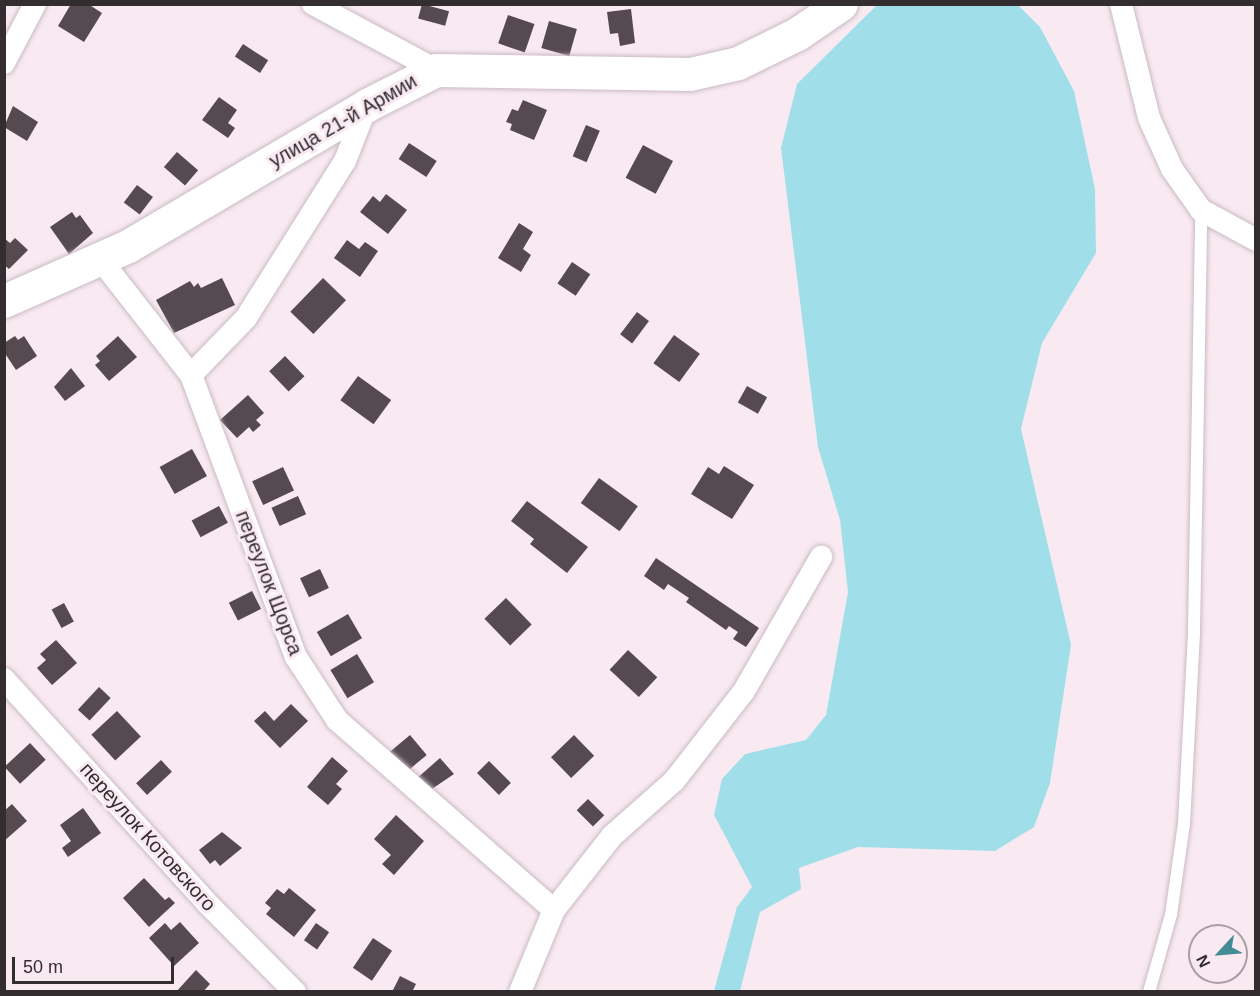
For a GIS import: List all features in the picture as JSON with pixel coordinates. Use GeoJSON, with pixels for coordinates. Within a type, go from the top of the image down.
{"type":"FeatureCollection","features":[{"type":"Feature","properties":{"kind":"main road","name":"улица 21-й Армии"},"geometry":{"type":"LineString","coordinates":[[4,300],[100,259],[367,105],[436,70],[690,74],[738,63],[797,34],[841,5]]}},
{"type":"Feature","properties":{"kind":"street"},"geometry":{"type":"LineString","coordinates":[[4,63],[35,4]]}},
{"type":"Feature","properties":{"kind":"street"},"geometry":{"type":"LineString","coordinates":[[313,4],[436,70]]}},
{"type":"Feature","properties":{"kind":"street"},"geometry":{"type":"LineString","coordinates":[[1121,4],[1149,118],[1172,169],[1201,210],[1256,240]]}},
{"type":"Feature","properties":{"kind":"street"},"geometry":{"type":"LineString","coordinates":[[191,375],[246,318],[345,161],[367,105]]}},
{"type":"Feature","properties":{"kind":"street","name":"переулок Щорса"},"geometry":{"type":"LineString","coordinates":[[100,259],[191,375],[296,657],[337,720],[554,910]]}},
{"type":"Feature","properties":{"kind":"street"},"geometry":{"type":"LineString","coordinates":[[520,992],[554,910],[612,836],[674,781],[744,691],[821,556]]}},
{"type":"Feature","properties":{"kind":"street","name":"переулок Котовского"},"geometry":{"type":"LineString","coordinates":[[4,679],[207,903],[295,992]]}},
{"type":"Feature","properties":{"kind":"lane"},"geometry":{"type":"LineString","coordinates":[[1149,992],[1171,915],[1184,825],[1194,630],[1201,210]]}},
{"type":"Feature","properties":{"kind":"water"},"geometry":{"type":"Polygon","coordinates":[[[877,5],[1018,5],[1040,27],[1074,91],[1095,189],[1096,253],[1042,343],[1021,429],[1071,645],[1050,783],[1034,827],[995,851],[858,847],[799,868],[801,889],[760,912],[740,991],[714,991],[737,907],[752,887],[714,815],[722,779],[745,754],[806,740],[826,715],[848,592],[840,520],[818,447],[781,148],[797,84],[877,5]]]}},
{"type":"Feature","properties":{"kind":"building"},"geometry":{"type":"Polygon","coordinates":[[[71,4],[88,4],[102,13],[84,42],[58,26],[71,4]]]}},
{"type":"Feature","properties":{"kind":"building"},"geometry":{"type":"Polygon","coordinates":[[[422,4],[449,11],[445,26],[418,18],[422,4]]]}},
{"type":"Feature","properties":{"kind":"building"},"geometry":{"type":"Polygon","coordinates":[[[631,9],[635,43],[620,46],[618,33],[610,34],[607,12],[631,9]]]}},
{"type":"Feature","properties":{"kind":"building"},"geometry":{"type":"Polygon","coordinates":[[[508,15],[534,24],[525,52],[498,43],[508,15]]]}},
{"type":"Feature","properties":{"kind":"building"},"geometry":{"type":"Polygon","coordinates":[[[549,21],[577,29],[569,56],[541,48],[549,21]]]}},
{"type":"Feature","properties":{"kind":"building"},"geometry":{"type":"Polygon","coordinates":[[[243,44],[268,60],[260,73],[235,57],[243,44]]]}},
{"type":"Feature","properties":{"kind":"building"},"geometry":{"type":"Polygon","coordinates":[[[219,97],[237,110],[228,123],[235,128],[228,138],[202,120],[219,97]]]}},
{"type":"Feature","properties":{"kind":"building"},"geometry":{"type":"Polygon","coordinates":[[[523,100],[547,110],[534,140],[510,130],[512,124],[506,122],[512,109],[518,111],[523,100]]]}},
{"type":"Feature","properties":{"kind":"building"},"geometry":{"type":"Polygon","coordinates":[[[13,106],[38,122],[27,141],[4,127],[13,106]]]}},
{"type":"Feature","properties":{"kind":"building"},"geometry":{"type":"Polygon","coordinates":[[[586,125],[600,131],[587,162],[573,156],[586,125]]]}},
{"type":"Feature","properties":{"kind":"building"},"geometry":{"type":"Polygon","coordinates":[[[409,143],[437,161],[426,177],[399,159],[409,143]]]}},
{"type":"Feature","properties":{"kind":"building"},"geometry":{"type":"Polygon","coordinates":[[[643,145],[673,161],[656,194],[626,178],[643,145]]]}},
{"type":"Feature","properties":{"kind":"building"},"geometry":{"type":"Polygon","coordinates":[[[177,152],[198,170],[185,185],[164,167],[177,152]]]}},
{"type":"Feature","properties":{"kind":"building"},"geometry":{"type":"Polygon","coordinates":[[[137,185],[153,197],[140,215],[124,203],[137,185]]]}},
{"type":"Feature","properties":{"kind":"building"},"geometry":{"type":"Polygon","coordinates":[[[386,194],[407,210],[388,234],[360,212],[373,196],[380,202],[386,194]]]}},
{"type":"Feature","properties":{"kind":"building"},"geometry":{"type":"Polygon","coordinates":[[[72,212],[76,218],[80,215],[93,233],[69,254],[50,227],[72,212]]]}},
{"type":"Feature","properties":{"kind":"building"},"geometry":{"type":"Polygon","coordinates":[[[519,223],[533,232],[523,249],[531,255],[521,272],[498,258],[519,223]]]}},
{"type":"Feature","properties":{"kind":"building"},"geometry":{"type":"Polygon","coordinates":[[[4,238],[10,243],[15,238],[28,250],[9,269],[4,265],[4,238]]]}},
{"type":"Feature","properties":{"kind":"building"},"geometry":{"type":"Polygon","coordinates":[[[347,240],[359,249],[365,242],[378,251],[360,277],[334,258],[347,240]]]}},
{"type":"Feature","properties":{"kind":"building"},"geometry":{"type":"Polygon","coordinates":[[[572,262],[590,274],[576,296],[557,284],[572,262]]]}},
{"type":"Feature","properties":{"kind":"building"},"geometry":{"type":"Polygon","coordinates":[[[222,278],[235,305],[174,333],[156,300],[190,281],[194,287],[198,283],[201,288],[222,278]]]}},
{"type":"Feature","properties":{"kind":"building"},"geometry":{"type":"Polygon","coordinates":[[[323,278],[346,300],[313,334],[290,312],[323,278]]]}},
{"type":"Feature","properties":{"kind":"building"},"geometry":{"type":"Polygon","coordinates":[[[637,312],[649,321],[632,343],[620,334],[637,312]]]}},
{"type":"Feature","properties":{"kind":"building"},"geometry":{"type":"Polygon","coordinates":[[[674,335],[700,354],[679,382],[653,363],[674,335]]]}},
{"type":"Feature","properties":{"kind":"building"},"geometry":{"type":"Polygon","coordinates":[[[15,336],[18,340],[24,336],[37,356],[16,370],[4,352],[4,343],[15,336]]]}},
{"type":"Feature","properties":{"kind":"building"},"geometry":{"type":"Polygon","coordinates":[[[118,336],[137,357],[109,381],[95,365],[100,361],[96,356],[118,336]]]}},
{"type":"Feature","properties":{"kind":"building"},"geometry":{"type":"Polygon","coordinates":[[[285,356],[304,376],[289,391],[269,371],[285,356]]]}},
{"type":"Feature","properties":{"kind":"building"},"geometry":{"type":"Polygon","coordinates":[[[71,368],[85,386],[65,401],[54,387],[71,368]]]}},
{"type":"Feature","properties":{"kind":"building"},"geometry":{"type":"Polygon","coordinates":[[[358,376],[391,400],[374,424],[340,400],[358,376]]]}},
{"type":"Feature","properties":{"kind":"building"},"geometry":{"type":"Polygon","coordinates":[[[747,386],[767,397],[758,414],[738,403],[747,386]]]}},
{"type":"Feature","properties":{"kind":"building"},"geometry":{"type":"Polygon","coordinates":[[[248,395],[264,413],[256,420],[261,425],[253,432],[249,427],[237,438],[220,420],[248,395]]]}},
{"type":"Feature","properties":{"kind":"building"},"geometry":{"type":"Polygon","coordinates":[[[192,449],[207,476],[175,494],[160,467],[192,449]]]}},
{"type":"Feature","properties":{"kind":"building"},"geometry":{"type":"Polygon","coordinates":[[[724,466],[754,485],[732,519],[691,494],[708,467],[719,474],[724,466]]]}},
{"type":"Feature","properties":{"kind":"building"},"geometry":{"type":"Polygon","coordinates":[[[283,467],[294,491],[263,505],[252,481],[283,467]]]}},
{"type":"Feature","properties":{"kind":"building"},"geometry":{"type":"Polygon","coordinates":[[[599,478],[638,506],[620,531],[581,503],[599,478]]]}},
{"type":"Feature","properties":{"kind":"building"},"geometry":{"type":"Polygon","coordinates":[[[298,496],[306,514],[280,526],[272,508],[298,496]]]}},
{"type":"Feature","properties":{"kind":"building"},"geometry":{"type":"Polygon","coordinates":[[[527,501],[588,547],[567,573],[530,544],[534,539],[511,521],[527,501]]]}},
{"type":"Feature","properties":{"kind":"building"},"geometry":{"type":"Polygon","coordinates":[[[219,506],[228,523],[201,537],[192,521],[219,506]]]}},
{"type":"Feature","properties":{"kind":"building"},"geometry":{"type":"Polygon","coordinates":[[[656,558],[759,628],[746,647],[733,639],[738,632],[729,626],[726,630],[686,602],[689,598],[668,584],[664,590],[644,576],[656,558]]]}},
{"type":"Feature","properties":{"kind":"building"},"geometry":{"type":"Polygon","coordinates":[[[320,569],[329,588],[309,597],[300,578],[320,569]]]}},
{"type":"Feature","properties":{"kind":"building"},"geometry":{"type":"Polygon","coordinates":[[[252,591],[261,609],[238,621],[229,603],[252,591]]]}},
{"type":"Feature","properties":{"kind":"building"},"geometry":{"type":"Polygon","coordinates":[[[506,598],[532,625],[510,645],[484,619],[506,598]]]}},
{"type":"Feature","properties":{"kind":"building"},"geometry":{"type":"Polygon","coordinates":[[[64,603],[74,622],[61,628],[52,610],[64,603]]]}},
{"type":"Feature","properties":{"kind":"building"},"geometry":{"type":"Polygon","coordinates":[[[348,614],[362,638],[331,656],[317,632],[348,614]]]}},
{"type":"Feature","properties":{"kind":"building"},"geometry":{"type":"Polygon","coordinates":[[[56,640],[77,663],[52,685],[37,668],[46,660],[40,654],[56,640]]]}},
{"type":"Feature","properties":{"kind":"building"},"geometry":{"type":"Polygon","coordinates":[[[628,650],[657,677],[639,697],[610,670],[628,650]]]}},
{"type":"Feature","properties":{"kind":"building"},"geometry":{"type":"Polygon","coordinates":[[[357,654],[374,682],[347,698],[330,670],[357,654]]]}},
{"type":"Feature","properties":{"kind":"building"},"geometry":{"type":"Polygon","coordinates":[[[99,687],[111,698],[90,721],[78,710],[99,687]]]}},
{"type":"Feature","properties":{"kind":"building"},"geometry":{"type":"Polygon","coordinates":[[[291,704],[308,721],[280,748],[254,721],[265,711],[274,721],[291,704]]]}},
{"type":"Feature","properties":{"kind":"building"},"geometry":{"type":"Polygon","coordinates":[[[117,711],[141,737],[115,760],[91,735],[117,711]]]}},
{"type":"Feature","properties":{"kind":"building"},"geometry":{"type":"Polygon","coordinates":[[[410,735],[427,755],[405,773],[389,753],[410,735]]]}},
{"type":"Feature","properties":{"kind":"building"},"geometry":{"type":"Polygon","coordinates":[[[574,735],[594,756],[571,778],[551,757],[574,735]]]}},
{"type":"Feature","properties":{"kind":"building"},"geometry":{"type":"Polygon","coordinates":[[[30,743],[46,760],[20,784],[4,767],[30,743]]]}},
{"type":"Feature","properties":{"kind":"building"},"geometry":{"type":"Polygon","coordinates":[[[332,757],[348,771],[336,784],[342,789],[328,805],[307,787],[332,757]]]}},
{"type":"Feature","properties":{"kind":"building"},"geometry":{"type":"Polygon","coordinates":[[[440,758],[454,774],[426,793],[415,780],[440,758]]]}},
{"type":"Feature","properties":{"kind":"building"},"geometry":{"type":"Polygon","coordinates":[[[161,760],[172,772],[147,795],[136,783],[161,760]]]}},
{"type":"Feature","properties":{"kind":"building"},"geometry":{"type":"Polygon","coordinates":[[[489,761],[511,783],[499,795],[477,773],[489,761]]]}},
{"type":"Feature","properties":{"kind":"building"},"geometry":{"type":"Polygon","coordinates":[[[588,799],[604,815],[593,827],[577,810],[588,799]]]}},
{"type":"Feature","properties":{"kind":"building"},"geometry":{"type":"Polygon","coordinates":[[[12,804],[27,821],[4,841],[4,811],[12,804]]]}},
{"type":"Feature","properties":{"kind":"building"},"geometry":{"type":"Polygon","coordinates":[[[83,808],[101,833],[68,857],[62,848],[71,841],[60,825],[83,808]]]}},
{"type":"Feature","properties":{"kind":"building"},"geometry":{"type":"Polygon","coordinates":[[[396,815],[424,841],[394,875],[382,864],[391,855],[374,839],[396,815]]]}},
{"type":"Feature","properties":{"kind":"building"},"geometry":{"type":"Polygon","coordinates":[[[222,832],[242,848],[220,866],[215,860],[210,864],[199,850],[222,832]]]}},
{"type":"Feature","properties":{"kind":"building"},"geometry":{"type":"Polygon","coordinates":[[[144,878],[165,900],[169,897],[175,903],[149,927],[123,898],[144,878]]]}},
{"type":"Feature","properties":{"kind":"building"},"geometry":{"type":"Polygon","coordinates":[[[289,888],[316,910],[294,937],[266,914],[271,908],[265,903],[277,889],[284,894],[289,888]]]}},
{"type":"Feature","properties":{"kind":"building"},"geometry":{"type":"Polygon","coordinates":[[[180,922],[199,943],[174,966],[149,938],[165,923],[171,930],[180,922]]]}},
{"type":"Feature","properties":{"kind":"building"},"geometry":{"type":"Polygon","coordinates":[[[316,923],[329,932],[317,949],[304,940],[316,923]]]}},
{"type":"Feature","properties":{"kind":"building"},"geometry":{"type":"Polygon","coordinates":[[[373,938],[392,951],[372,981],[353,968],[373,938]]]}},
{"type":"Feature","properties":{"kind":"building"},"geometry":{"type":"Polygon","coordinates":[[[196,970],[210,984],[203,992],[176,992],[196,970]]]}},
{"type":"Feature","properties":{"kind":"building"},"geometry":{"type":"Polygon","coordinates":[[[400,976],[416,984],[412,992],[393,990],[400,976]]]}}]}
